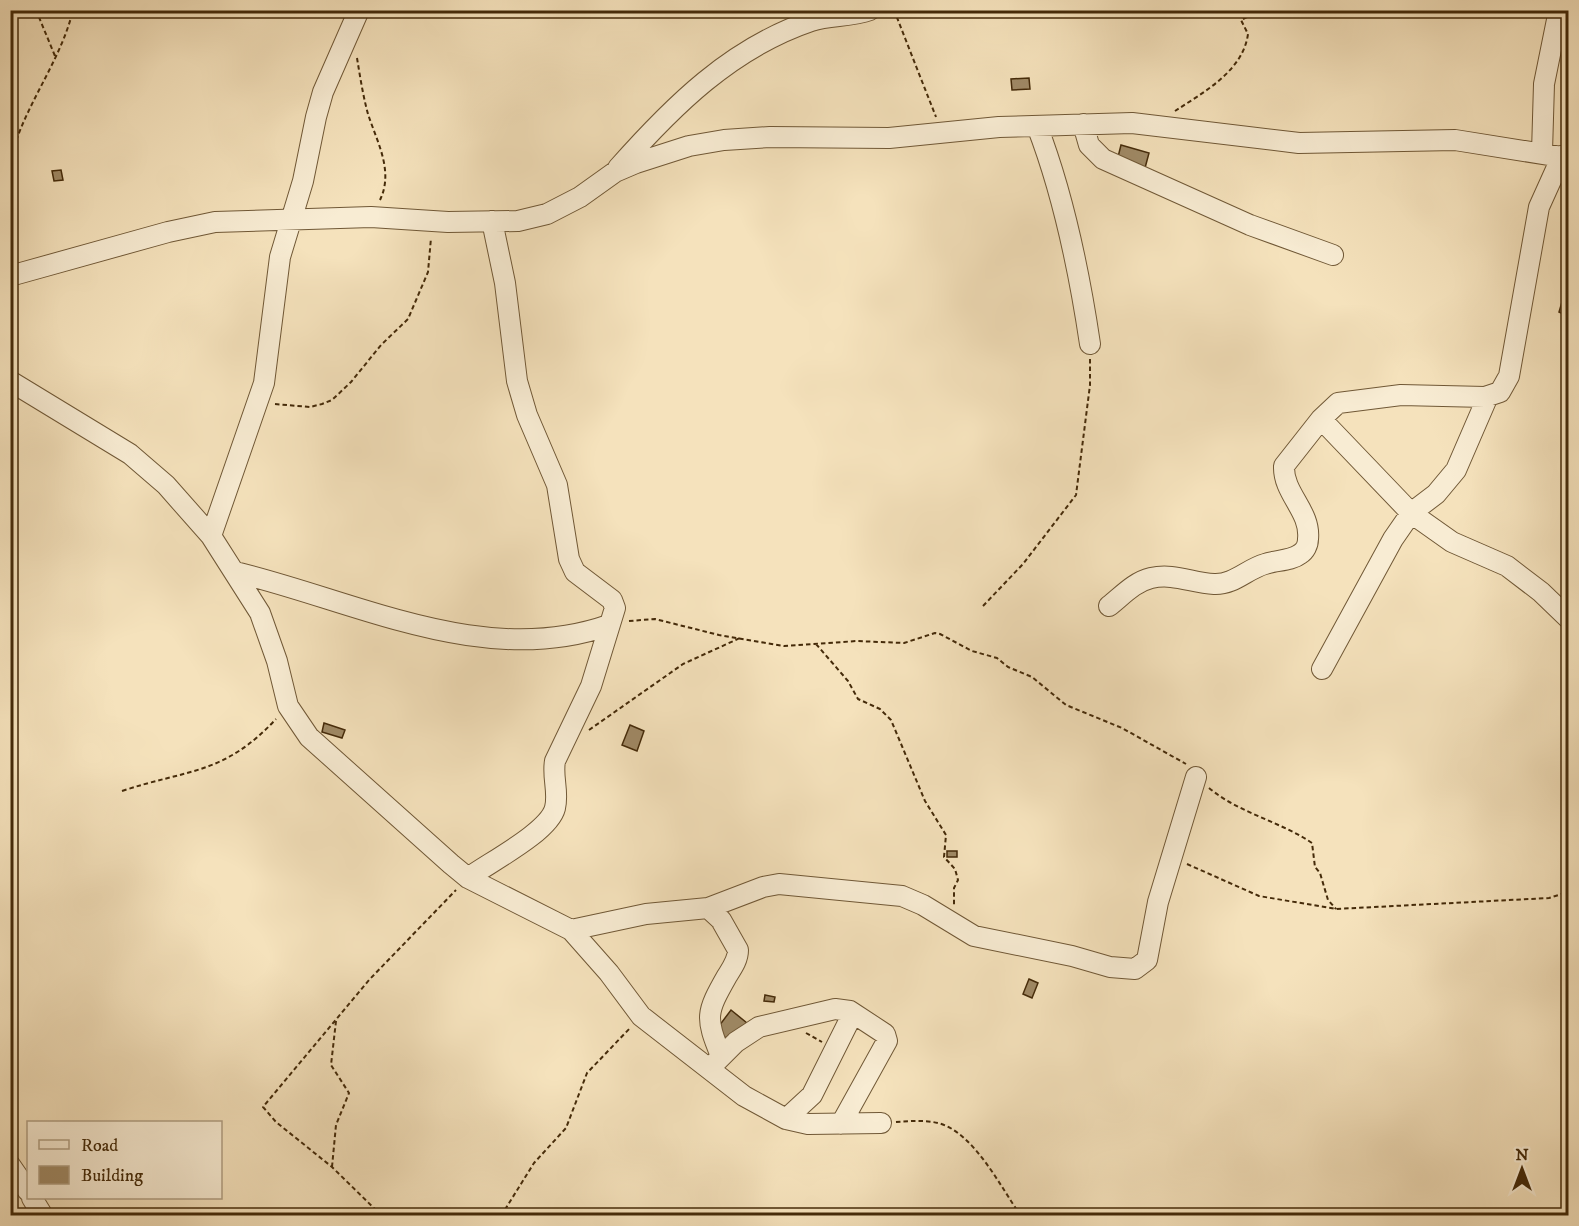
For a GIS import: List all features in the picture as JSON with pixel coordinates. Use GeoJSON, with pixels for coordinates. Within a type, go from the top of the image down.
{"type":"FeatureCollection","features":[{"type":"Feature","properties":{"kind":"street"},"geometry":{"type":"LineString","coordinates":[[10,276],[195,226],[232,221],[371,217],[492,221],[518,220],[547,214],[580,197],[615,172],[680,103],[713,74],[736,58],[810,22],[870,10]]}},
{"type":"Feature","properties":{"kind":"street"},"geometry":{"type":"LineString","coordinates":[[1542,152],[1544,84],[1559,10]]}},
{"type":"Feature","properties":{"kind":"street"},"geometry":{"type":"LineString","coordinates":[[211,536],[260,401],[276,281],[286,233],[292,219],[323,92],[355,19]]}},
{"type":"Feature","properties":{"kind":"street"},"geometry":{"type":"LineString","coordinates":[[615,172],[659,154],[724,140],[770,137],[889,138],[1083,124],[1154,125],[1299,143],[1377,143],[1428,139],[1542,152],[1565,157],[1539,207],[1509,376],[1500,392],[1488,396],[1401,395],[1338,403],[1321,419],[1284,466],[1285,483],[1304,514],[1307,526],[1306,549],[1299,556],[1264,564],[1225,583],[1214,584],[1180,577],[1148,579],[1128,590],[1109,606]]}},
{"type":"Feature","properties":{"kind":"street"},"geometry":{"type":"LineString","coordinates":[[1083,124],[1089,145],[1103,159],[1250,225],[1333,255]]}},
{"type":"Feature","properties":{"kind":"street"},"geometry":{"type":"LineString","coordinates":[[1037,126],[1051,162],[1063,205],[1090,344]]}},
{"type":"Feature","properties":{"kind":"street"},"geometry":{"type":"LineString","coordinates":[[468,878],[542,829],[552,817],[557,793],[553,772],[555,761],[591,686],[615,608],[612,600],[575,572],[569,559],[557,485],[527,416],[517,381],[506,283],[492,221]]}},
{"type":"Feature","properties":{"kind":"street"},"geometry":{"type":"LineString","coordinates":[[10,381],[130,454],[153,472],[211,536],[235,572],[268,630],[288,706],[309,737],[468,878],[571,930],[609,973],[641,1016],[716,1062],[744,1096],[786,1119],[808,1124],[881,1123]]}},
{"type":"Feature","properties":{"kind":"street"},"geometry":{"type":"LineString","coordinates":[[1322,669],[1393,539],[1411,513],[1436,494],[1456,470],[1488,396]]}},
{"type":"Feature","properties":{"kind":"street"},"geometry":{"type":"LineString","coordinates":[[1321,419],[1411,513],[1452,542],[1507,566],[1541,592],[1569,618]]}},
{"type":"Feature","properties":{"kind":"street"},"geometry":{"type":"LineString","coordinates":[[235,572],[398,620],[471,636],[554,640],[609,625]]}},
{"type":"Feature","properties":{"kind":"street"},"geometry":{"type":"LineString","coordinates":[[571,930],[646,914],[708,908],[763,887],[779,884],[902,896],[923,904],[956,926],[984,939],[1072,956],[1110,968],[1135,969],[1147,960],[1158,902],[1196,777]]}},
{"type":"Feature","properties":{"kind":"street"},"geometry":{"type":"LineString","coordinates":[[708,908],[721,920],[738,950],[735,962],[708,1017],[716,1062]]}},
{"type":"Feature","properties":{"kind":"street"},"geometry":{"type":"LineString","coordinates":[[716,1062],[747,1034],[782,1021],[834,1009],[854,1014],[885,1034],[887,1041],[841,1124]]}},
{"type":"Feature","properties":{"kind":"street"},"geometry":{"type":"LineString","coordinates":[[786,1119],[812,1095],[854,1014]]}},
{"type":"Feature","properties":{"kind":"street"},"geometry":{"type":"LineString","coordinates":[[10,1165],[27,1190]]}},
{"type":"Feature","properties":{"kind":"street"},"geometry":{"type":"LineString","coordinates":[[33,1199],[43,1215]]}},
{"type":"Feature","properties":{"kind":"path"},"geometry":{"type":"LineString","coordinates":[[36,10],[55,56]]}},
{"type":"Feature","properties":{"kind":"path"},"geometry":{"type":"LineString","coordinates":[[10,162],[24,120],[55,56],[73,10]]}},
{"type":"Feature","properties":{"kind":"path"},"geometry":{"type":"LineString","coordinates":[[894,10],[942,133]]}},
{"type":"Feature","properties":{"kind":"path"},"geometry":{"type":"LineString","coordinates":[[1154,125],[1231,70],[1241,59],[1248,34],[1241,21],[1251,15],[1252,10]]}},
{"type":"Feature","properties":{"kind":"path"},"geometry":{"type":"LineString","coordinates":[[355,19],[368,112],[384,155],[383,193],[371,217]]}},
{"type":"Feature","properties":{"kind":"path"},"geometry":{"type":"LineString","coordinates":[[260,401],[310,407],[332,400],[351,382],[381,345],[410,315],[428,272],[431,255],[431,220]]}},
{"type":"Feature","properties":{"kind":"path"},"geometry":{"type":"LineString","coordinates":[[983,606],[1023,564],[1076,495],[1090,385],[1090,344]]}},
{"type":"Feature","properties":{"kind":"path"},"geometry":{"type":"LineString","coordinates":[[609,625],[655,619],[771,645],[858,641],[904,643],[935,633],[940,634],[972,651],[997,658],[1008,668],[1025,673],[1066,705],[1122,728],[1186,764],[1196,777],[1225,801],[1287,828],[1312,843],[1315,867],[1320,873],[1328,900],[1336,909]]}},
{"type":"Feature","properties":{"kind":"path"},"geometry":{"type":"LineString","coordinates":[[564,741],[589,730],[684,664],[741,638]]}},
{"type":"Feature","properties":{"kind":"path"},"geometry":{"type":"LineString","coordinates":[[816,644],[848,681],[858,699],[888,716],[900,737],[905,758],[925,801],[946,835],[944,857],[955,869],[958,880],[954,898],[956,926]]}},
{"type":"Feature","properties":{"kind":"path"},"geometry":{"type":"LineString","coordinates":[[122,791],[219,764],[263,733],[288,706]]}},
{"type":"Feature","properties":{"kind":"path"},"geometry":{"type":"LineString","coordinates":[[1171,857],[1259,896],[1336,909],[1549,898],[1565,893],[1569,883]]}},
{"type":"Feature","properties":{"kind":"path"},"geometry":{"type":"LineString","coordinates":[[382,1215],[332,1167],[276,1122],[263,1107],[369,980],[468,878]]}},
{"type":"Feature","properties":{"kind":"path"},"geometry":{"type":"LineString","coordinates":[[501,1215],[534,1163],[566,1128],[577,1093],[587,1073],[641,1016]]}},
{"type":"Feature","properties":{"kind":"path"},"geometry":{"type":"LineString","coordinates":[[332,1167],[336,1125],[350,1093],[331,1065],[337,1019]]}},
{"type":"Feature","properties":{"kind":"path"},"geometry":{"type":"LineString","coordinates":[[782,1021],[836,1051]]}},
{"type":"Feature","properties":{"kind":"path"},"geometry":{"type":"LineString","coordinates":[[881,1123],[922,1121],[939,1123],[951,1129],[984,1160],[1022,1215]]}},
{"type":"Feature","properties":{"kind":"building"},"geometry":{"type":"Polygon","coordinates":[[[1029,78],[1030,89],[1012,90],[1011,79],[1029,78]]]}},
{"type":"Feature","properties":{"kind":"building"},"geometry":{"type":"Polygon","coordinates":[[[1121,145],[1149,153],[1145,168],[1117,161],[1121,145]]]}},
{"type":"Feature","properties":{"kind":"building"},"geometry":{"type":"Polygon","coordinates":[[[61,170],[63,180],[54,181],[52,171],[61,170]]]}},
{"type":"Feature","properties":{"kind":"building"},"geometry":{"type":"Polygon","coordinates":[[[1562,302],[1568,304],[1568,316],[1559,312],[1562,302]]]}},
{"type":"Feature","properties":{"kind":"building"},"geometry":{"type":"Polygon","coordinates":[[[324,723],[345,730],[342,738],[322,732],[324,723]]]}},
{"type":"Feature","properties":{"kind":"building"},"geometry":{"type":"Polygon","coordinates":[[[630,725],[644,731],[637,751],[622,745],[630,725]]]}},
{"type":"Feature","properties":{"kind":"building"},"geometry":{"type":"Polygon","coordinates":[[[947,851],[957,851],[957,857],[947,857],[947,851]]]}},
{"type":"Feature","properties":{"kind":"building"},"geometry":{"type":"Polygon","coordinates":[[[1029,979],[1038,983],[1032,998],[1023,994],[1029,979]]]}},
{"type":"Feature","properties":{"kind":"building"},"geometry":{"type":"Polygon","coordinates":[[[765,995],[775,997],[774,1002],[764,1001],[765,995]]]}},
{"type":"Feature","properties":{"kind":"building"},"geometry":{"type":"Polygon","coordinates":[[[731,1010],[747,1023],[731,1042],[716,1030],[731,1010]]]}}]}
